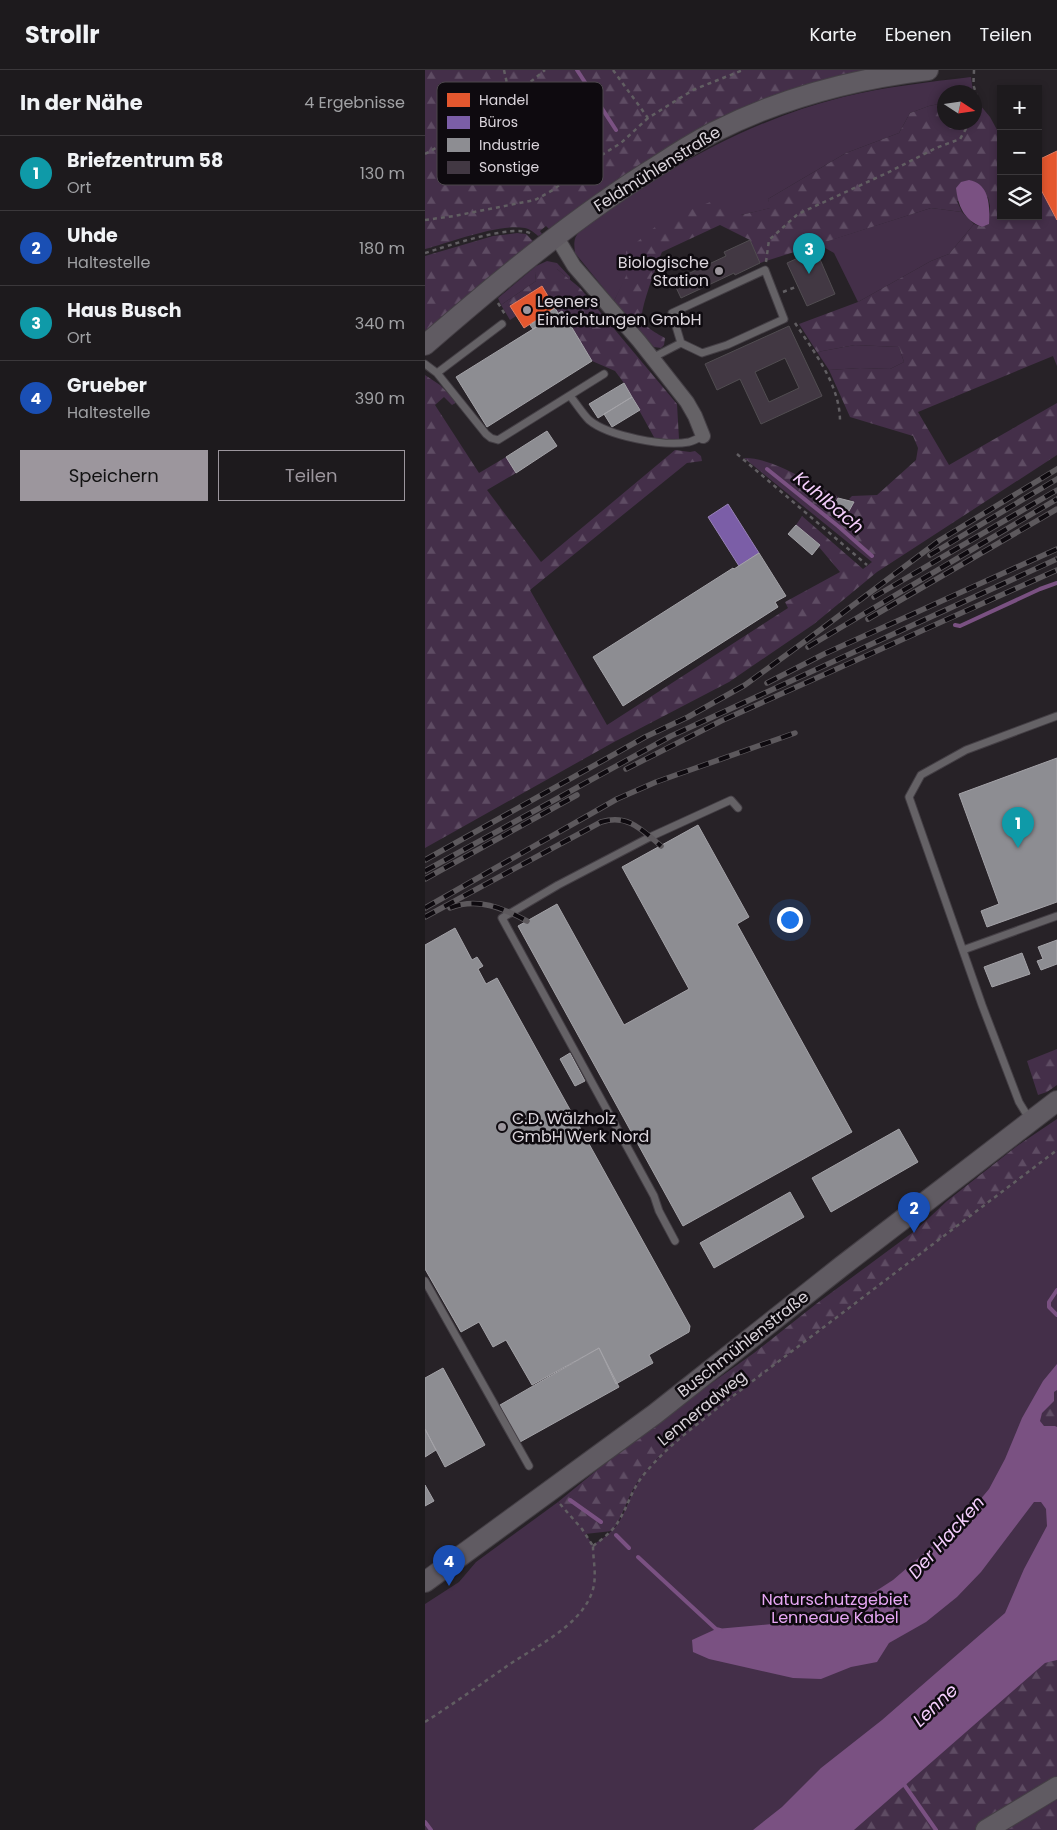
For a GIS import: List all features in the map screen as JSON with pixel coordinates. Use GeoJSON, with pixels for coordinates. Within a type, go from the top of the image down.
{"type":"FeatureCollection","features":[{"type":"Feature","properties":{"kind":"street","name":"Feldmühlenstraße"},"geometry":{"type":"LineString","coordinates":[[425,345],[549,241],[624,186],[697,141],[784,103],[830,88],[876,77],[928,70]]}},
{"type":"Feature","properties":{"kind":"street"},"geometry":{"type":"LineString","coordinates":[[549,241],[574,266],[687,402],[703,436]]}},
{"type":"Feature","properties":{"kind":"street","name":"Buschmühlenstraße"},"geometry":{"type":"LineString","coordinates":[[425,1582],[655,1414],[842,1266],[1057,1101]]}},
{"type":"Feature","properties":{"kind":"street"},"geometry":{"type":"LineString","coordinates":[[986,1830],[1057,1787]]}},
{"type":"Feature","properties":{"kind":"lane"},"geometry":{"type":"LineString","coordinates":[[765,270],[775,295],[784,319],[727,345],[702,353],[681,343],[672,312],[765,270]]}},
{"type":"Feature","properties":{"kind":"lane"},"geometry":{"type":"LineString","coordinates":[[437,372],[502,324]]}},
{"type":"Feature","properties":{"kind":"lane"},"geometry":{"type":"LineString","coordinates":[[652,358],[681,343]]}},
{"type":"Feature","properties":{"kind":"lane"},"geometry":{"type":"LineString","coordinates":[[425,364],[437,372],[486,434],[498,440],[604,374]]}},
{"type":"Feature","properties":{"kind":"lane"},"geometry":{"type":"LineString","coordinates":[[570,396],[589,420],[615,434],[641,440],[664,442],[689,442],[703,436]]}},
{"type":"Feature","properties":{"kind":"lane"},"geometry":{"type":"LineString","coordinates":[[1030,1121],[1019,1102],[909,797],[921,775],[966,750],[1057,716]]}},
{"type":"Feature","properties":{"kind":"lane"},"geometry":{"type":"LineString","coordinates":[[675,1241],[659,1211],[654,1196],[502,918],[558,885],[650,837],[731,800],[738,808]]}},
{"type":"Feature","properties":{"kind":"lane"},"geometry":{"type":"LineString","coordinates":[[963,950],[1057,916]]}},
{"type":"Feature","properties":{"kind":"lane"},"geometry":{"type":"LineString","coordinates":[[425,1281],[529,1466]]}},
{"type":"Feature","properties":{"kind":"path"},"geometry":{"type":"LineString","coordinates":[[530,82],[545,70]]}},
{"type":"Feature","properties":{"kind":"path"},"geometry":{"type":"LineString","coordinates":[[613,70],[648,118]]}},
{"type":"Feature","properties":{"kind":"path"},"geometry":{"type":"LineString","coordinates":[[603,154],[621,143],[648,118],[693,90],[743,70]]}},
{"type":"Feature","properties":{"kind":"path"},"geometry":{"type":"LineString","coordinates":[[974,70],[974,85]]}},
{"type":"Feature","properties":{"kind":"path"},"geometry":{"type":"LineString","coordinates":[[765,270],[769,240],[798,214],[960,139],[965,130]]}},
{"type":"Feature","properties":{"kind":"path"},"geometry":{"type":"LineString","coordinates":[[425,154],[437,147]]}},
{"type":"Feature","properties":{"kind":"path"},"geometry":{"type":"LineString","coordinates":[[425,220],[535,200],[559,185]]}},
{"type":"Feature","properties":{"kind":"path"},"geometry":{"type":"LineString","coordinates":[[425,253],[493,234],[517,231],[530,233],[549,241]]}},
{"type":"Feature","properties":{"kind":"path"},"geometry":{"type":"LineString","coordinates":[[775,295],[798,286]]}},
{"type":"Feature","properties":{"kind":"path"},"geometry":{"type":"LineString","coordinates":[[490,289],[508,318],[502,324]]}},
{"type":"Feature","properties":{"kind":"path"},"geometry":{"type":"LineString","coordinates":[[795,322],[825,372],[838,401],[840,421]]}},
{"type":"Feature","properties":{"kind":"path"},"geometry":{"type":"LineString","coordinates":[[737,454],[867,565]]}},
{"type":"Feature","properties":{"kind":"path","name":"Lenneradweg"},"geometry":{"type":"LineString","coordinates":[[593,1546],[619,1522],[631,1493],[645,1472],[681,1438],[740,1390],[1057,1150]]}},
{"type":"Feature","properties":{"kind":"path"},"geometry":{"type":"LineString","coordinates":[[425,1722],[456,1703],[575,1619],[592,1594],[595,1569],[593,1546],[577,1523],[549,1492]]}},
{"type":"Feature","properties":{"kind":"green space"},"geometry":{"type":"Polygon","coordinates":[[[425,70],[880,70],[626,175],[549,229],[546,226],[540,231],[542,234],[538,236],[525,228],[502,228],[425,249],[425,70]]]}},
{"type":"Feature","properties":{"kind":"green space"},"geometry":{"type":"Polygon","coordinates":[[[971,77],[972,85],[937,85],[937,104],[910,113],[899,133],[846,153],[768,199],[771,208],[741,215],[626,251],[627,276],[614,301],[575,253],[575,239],[580,231],[640,189],[737,135],[771,120],[843,97],[971,77]]]}},
{"type":"Feature","properties":{"kind":"green space"},"geometry":{"type":"Polygon","coordinates":[[[937,104],[937,130],[982,130],[982,107],[990,117],[997,130],[997,220],[1042,220],[1042,191],[1057,220],[1057,366],[1053,356],[918,412],[949,465],[1057,403],[1057,455],[877,572],[814,624],[729,682],[614,742],[425,848],[425,375],[440,385],[457,402],[452,405],[444,397],[435,405],[479,473],[506,457],[516,473],[487,490],[541,562],[675,450],[695,451],[701,456],[702,461],[687,463],[530,590],[607,725],[788,608],[785,602],[840,572],[819,547],[820,545],[796,525],[802,516],[863,569],[872,562],[744,458],[779,466],[804,478],[837,496],[838,498],[833,507],[848,511],[854,502],[849,499],[852,496],[877,495],[916,460],[918,448],[913,436],[850,417],[829,370],[890,369],[904,362],[899,347],[855,345],[817,352],[799,324],[858,302],[931,261],[949,254],[974,224],[982,227],[988,224],[990,206],[988,197],[957,201],[962,212],[931,208],[760,263],[750,240],[720,225],[662,252],[642,312],[645,324],[665,338],[664,345],[661,348],[654,347],[614,301],[626,276],[626,251],[661,222],[720,198],[741,215],[770,208],[768,199],[846,153],[899,133],[910,113],[937,104]]]}},
{"type":"Feature","properties":{"kind":"green space"},"geometry":{"type":"Polygon","coordinates":[[[931,208],[962,212],[974,224],[949,254],[931,261],[858,302],[834,253],[818,244],[931,208]]]}},
{"type":"Feature","properties":{"kind":"green space"},"geometry":{"type":"Polygon","coordinates":[[[517,233],[526,234],[534,242],[425,345],[425,256],[493,236],[517,233]]]}},
{"type":"Feature","properties":{"kind":"green space"},"geometry":{"type":"Polygon","coordinates":[[[547,261],[557,263],[570,277],[570,280],[557,269],[535,273],[536,281],[501,305],[498,298],[536,266],[547,261]]]}},
{"type":"Feature","properties":{"kind":"green space"},"geometry":{"type":"Polygon","coordinates":[[[542,266],[557,269],[580,288],[677,404],[679,439],[655,439],[624,383],[615,371],[592,361],[562,312],[558,313],[542,287],[511,306],[516,316],[510,320],[501,305],[536,281],[535,273],[542,266]]]}},
{"type":"Feature","properties":{"kind":"green space"},"geometry":{"type":"Polygon","coordinates":[[[855,345],[899,347],[904,362],[890,369],[829,370],[817,352],[855,345]]]}},
{"type":"Feature","properties":{"kind":"green space"},"geometry":{"type":"Polygon","coordinates":[[[1057,1049],[1057,1085],[1047,1092],[1038,1095],[1027,1061],[1057,1049]]]}},
{"type":"Feature","properties":{"kind":"green space"},"geometry":{"type":"Polygon","coordinates":[[[1057,1119],[1057,1150],[733,1396],[671,1446],[639,1480],[612,1531],[585,1534],[558,1502],[647,1429],[754,1353],[816,1304],[916,1230],[947,1201],[1017,1146],[1057,1119]]]}},
{"type":"Feature","properties":{"kind":"green space","name":"Naturschutzgebiet Lenneaue Kabel"},"geometry":{"type":"Polygon","coordinates":[[[1057,1150],[1057,1766],[947,1830],[425,1830],[425,1604],[459,1582],[476,1562],[558,1502],[582,1529],[593,1545],[604,1538],[619,1522],[646,1471],[677,1441],[733,1396],[1057,1150]]]}},
{"type":"Feature","properties":{"kind":"green space"},"geometry":{"type":"Polygon","coordinates":[[[1057,1390],[1057,1427],[1044,1426],[1040,1421],[1042,1413],[1054,1401],[1054,1392],[1057,1390]]]}},
{"type":"Feature","properties":{"kind":"green space"},"geometry":{"type":"Polygon","coordinates":[[[1057,1660],[1057,1830],[854,1830],[1045,1663],[1057,1660]]]}},
{"type":"Feature","properties":{"kind":"water"},"geometry":{"type":"Polygon","coordinates":[[[969,180],[981,186],[989,203],[989,224],[982,227],[966,216],[958,201],[956,188],[961,182],[969,180]]]}},
{"type":"Feature","properties":{"kind":"water"},"geometry":{"type":"Polygon","coordinates":[[[1057,1364],[1057,1390],[1054,1392],[1054,1401],[1042,1413],[1040,1421],[1044,1426],[1057,1427],[1057,1660],[1045,1663],[854,1830],[753,1830],[782,1807],[821,1768],[882,1720],[1005,1613],[1024,1569],[1047,1526],[1046,1509],[1041,1502],[1034,1502],[981,1572],[957,1597],[926,1622],[889,1643],[877,1662],[851,1667],[821,1679],[793,1678],[709,1659],[693,1652],[692,1640],[716,1629],[772,1624],[811,1617],[876,1591],[893,1580],[965,1518],[989,1489],[1005,1459],[1022,1418],[1043,1381],[1057,1364]]]}},
{"type":"Feature","properties":{"kind":"building: Handel"},"geometry":{"type":"Polygon","coordinates":[[[1057,151],[1057,220],[1042,192],[1042,158],[1057,151]]]}},
{"type":"Feature","properties":{"kind":"building: Handel"},"geometry":{"type":"Polygon","coordinates":[[[542,286],[555,308],[524,328],[510,306],[542,286]]]}},
{"type":"Feature","properties":{"kind":"building: Büros"},"geometry":{"type":"Polygon","coordinates":[[[728,504],[759,553],[739,566],[708,517],[728,504]]]}},
{"type":"Feature","properties":{"kind":"building: Industrie"},"geometry":{"type":"Polygon","coordinates":[[[555,308],[558,313],[533,329],[530,325],[555,308]]]}},
{"type":"Feature","properties":{"kind":"building: Industrie"},"geometry":{"type":"Polygon","coordinates":[[[562,311],[592,361],[487,427],[456,377],[562,311]]]}},
{"type":"Feature","properties":{"kind":"building: Industrie"},"geometry":{"type":"Polygon","coordinates":[[[624,383],[632,397],[598,418],[589,404],[624,383]]]}},
{"type":"Feature","properties":{"kind":"building: Industrie"},"geometry":{"type":"Polygon","coordinates":[[[632,397],[640,410],[612,427],[604,414],[632,397]]]}},
{"type":"Feature","properties":{"kind":"building: Industrie"},"geometry":{"type":"Polygon","coordinates":[[[547,431],[557,446],[516,473],[506,457],[547,431]]]}},
{"type":"Feature","properties":{"kind":"building: Industrie"},"geometry":{"type":"Polygon","coordinates":[[[838,498],[854,502],[849,511],[833,507],[838,498]]]}},
{"type":"Feature","properties":{"kind":"building: Industrie"},"geometry":{"type":"Polygon","coordinates":[[[796,525],[820,545],[812,555],[788,534],[796,525]]]}},
{"type":"Feature","properties":{"kind":"building: Industrie"},"geometry":{"type":"Polygon","coordinates":[[[759,553],[786,596],[775,602],[778,607],[623,706],[593,657],[759,553]]]}},
{"type":"Feature","properties":{"kind":"building: Industrie"},"geometry":{"type":"Polygon","coordinates":[[[1057,758],[1057,902],[987,927],[981,911],[999,904],[959,794],[1057,758]]]}},
{"type":"Feature","properties":{"kind":"building: Industrie"},"geometry":{"type":"Polygon","coordinates":[[[698,825],[749,917],[737,924],[852,1132],[683,1226],[518,926],[557,904],[624,1025],[689,989],[622,867],[698,825]]]}},
{"type":"Feature","properties":{"kind":"building: Industrie","name":"C.D. Wälzholz GmbH Werk Nord"},"geometry":{"type":"Polygon","coordinates":[[[455,928],[472,960],[477,957],[483,966],[478,969],[486,984],[497,978],[690,1326],[689,1332],[649,1355],[653,1363],[616,1384],[599,1348],[532,1385],[506,1340],[493,1347],[479,1322],[461,1332],[425,1269],[425,945],[455,928]]]}},
{"type":"Feature","properties":{"kind":"building: Industrie"},"geometry":{"type":"Polygon","coordinates":[[[1057,940],[1057,964],[1041,970],[1037,961],[1043,959],[1038,947],[1057,940]]]}},
{"type":"Feature","properties":{"kind":"building: Industrie"},"geometry":{"type":"Polygon","coordinates":[[[1022,953],[1030,974],[992,987],[984,967],[1022,953]]]}},
{"type":"Feature","properties":{"kind":"building: Industrie"},"geometry":{"type":"Polygon","coordinates":[[[570,1053],[585,1081],[575,1086],[560,1059],[570,1053]]]}},
{"type":"Feature","properties":{"kind":"building: Industrie"},"geometry":{"type":"Polygon","coordinates":[[[899,1129],[918,1162],[831,1212],[812,1178],[899,1129]]]}},
{"type":"Feature","properties":{"kind":"building: Industrie"},"geometry":{"type":"Polygon","coordinates":[[[790,1192],[804,1217],[714,1268],[700,1243],[790,1192]]]}},
{"type":"Feature","properties":{"kind":"building: Industrie"},"geometry":{"type":"Polygon","coordinates":[[[599,1348],[619,1387],[520,1442],[500,1405],[599,1348]]]}},
{"type":"Feature","properties":{"kind":"building: Industrie"},"geometry":{"type":"Polygon","coordinates":[[[443,1368],[485,1445],[445,1467],[425,1429],[425,1378],[443,1368]]]}},
{"type":"Feature","properties":{"kind":"building: Industrie"},"geometry":{"type":"Polygon","coordinates":[[[425,1429],[436,1450],[425,1457],[425,1429]]]}},
{"type":"Feature","properties":{"kind":"building: Industrie"},"geometry":{"type":"Polygon","coordinates":[[[425,1485],[434,1501],[425,1506],[425,1485]]]}},
{"type":"Feature","properties":{"kind":"building: Sonstige","name":"Biologische Station"},"geometry":{"type":"Polygon","coordinates":[[[750,240],[760,263],[681,298],[673,281],[726,256],[724,252],[750,240]]]}},
{"type":"Feature","properties":{"kind":"building: Sonstige"},"geometry":{"type":"Polygon","coordinates":[[[816,250],[835,294],[807,306],[787,263],[816,250]]]}},
{"type":"Feature","properties":{"kind":"building: Sonstige"},"geometry":{"type":"Polygon","coordinates":[[[789,326],[822,396],[761,424],[740,379],[717,390],[705,364],[789,326]],[[785,358],[755,372],[769,402],[799,388],[785,358]]]}},
{"type":"Feature","properties":{"kind":"waterway","name":"Kuhlbach"},"geometry":{"type":"LineString","coordinates":[[577,70],[585,82]]}},
{"type":"Feature","properties":{"kind":"waterway","name":"Kuhlbach"},"geometry":{"type":"LineString","coordinates":[[603,110],[616,130]]}},
{"type":"Feature","properties":{"kind":"waterway","name":"Kuhlbach"},"geometry":{"type":"LineString","coordinates":[[767,469],[872,556]]}},
{"type":"Feature","properties":{"kind":"waterway","name":"Kuhlbach"},"geometry":{"type":"LineString","coordinates":[[955,625],[960,626],[1057,583]]}},
{"type":"Feature","properties":{"kind":"waterway"},"geometry":{"type":"LineString","coordinates":[[1057,1290],[1049,1302],[1049,1307],[1057,1315]]}},
{"type":"Feature","properties":{"kind":"waterway"},"geometry":{"type":"LineString","coordinates":[[570,1500],[601,1522]]}},
{"type":"Feature","properties":{"kind":"waterway"},"geometry":{"type":"LineString","coordinates":[[616,1535],[629,1548]]}},
{"type":"Feature","properties":{"kind":"waterway"},"geometry":{"type":"LineString","coordinates":[[638,1557],[716,1629],[720,1630]]}},
{"type":"Feature","properties":{"kind":"waterway"},"geometry":{"type":"LineString","coordinates":[[903,1783],[936,1830]]}},
{"type":"Feature","properties":{"kind":"waterway"},"geometry":{"type":"LineString","coordinates":[[425,1822],[431,1830]]}},
{"type":"Feature","properties":{"kind":"railway"},"geometry":{"type":"LineString","coordinates":[[425,860],[645,737],[688,717],[745,685],[940,540],[1057,469]]}},
{"type":"Feature","properties":{"kind":"railway"},"geometry":{"type":"LineString","coordinates":[[930,555],[1057,479]]}},
{"type":"Feature","properties":{"kind":"railway"},"geometry":{"type":"LineString","coordinates":[[874,597],[1057,490]]}},
{"type":"Feature","properties":{"kind":"railway"},"geometry":{"type":"LineString","coordinates":[[808,647],[1057,499]]}},
{"type":"Feature","properties":{"kind":"railway"},"geometry":{"type":"LineString","coordinates":[[868,619],[1057,509]]}},
{"type":"Feature","properties":{"kind":"railway"},"geometry":{"type":"LineString","coordinates":[[767,683],[824,654],[1057,549]]}},
{"type":"Feature","properties":{"kind":"railway"},"geometry":{"type":"LineString","coordinates":[[425,871],[671,736],[1057,559]]}},
{"type":"Feature","properties":{"kind":"railway"},"geometry":{"type":"LineString","coordinates":[[626,769],[721,721],[1057,570]]}},
{"type":"Feature","properties":{"kind":"railway"},"geometry":{"type":"LineString","coordinates":[[425,908],[617,799],[656,782],[795,733]]}},
{"type":"Feature","properties":{"kind":"railway"},"geometry":{"type":"LineString","coordinates":[[425,879],[577,795]]}},
{"type":"Feature","properties":{"kind":"railway"},"geometry":{"type":"LineString","coordinates":[[425,917],[601,822],[611,820],[627,822],[640,829],[661,846]]}},
{"type":"Feature","properties":{"kind":"railway"},"geometry":{"type":"LineString","coordinates":[[450,908],[460,905],[480,904],[499,908],[527,921]]}},
{"type":"Feature","properties":{"kind":"place","name":"Biologische Station"},"geometry":{"type":"Point","coordinates":[719,271]}},
{"type":"Feature","properties":{"kind":"place","name":"Haus Busch"},"geometry":{"type":"Point","coordinates":[809,274]}},
{"type":"Feature","properties":{"kind":"place","name":"Leeners Einrichtungen GmbH"},"geometry":{"type":"Point","coordinates":[527,310]}},
{"type":"Feature","properties":{"kind":"place","name":"Briefzentrum 58"},"geometry":{"type":"Point","coordinates":[1018,848]}},
{"type":"Feature","properties":{"kind":"place","name":"C.D. Wälzholz GmbH Werk Nord"},"geometry":{"type":"Point","coordinates":[502,1127]}},
{"type":"Feature","properties":{"kind":"place","name":"Uhde"},"geometry":{"type":"Point","coordinates":[914,1233]}},
{"type":"Feature","properties":{"kind":"place","name":"Grueber"},"geometry":{"type":"Point","coordinates":[449,1586]}},
{"type":"Feature","properties":{"kind":"water label","name":"Der Hacken"},"geometry":{"type":"Point","coordinates":[946,1537]}},
{"type":"Feature","properties":{"kind":"water label","name":"Lenne"},"geometry":{"type":"Point","coordinates":[935,1705]}}]}
